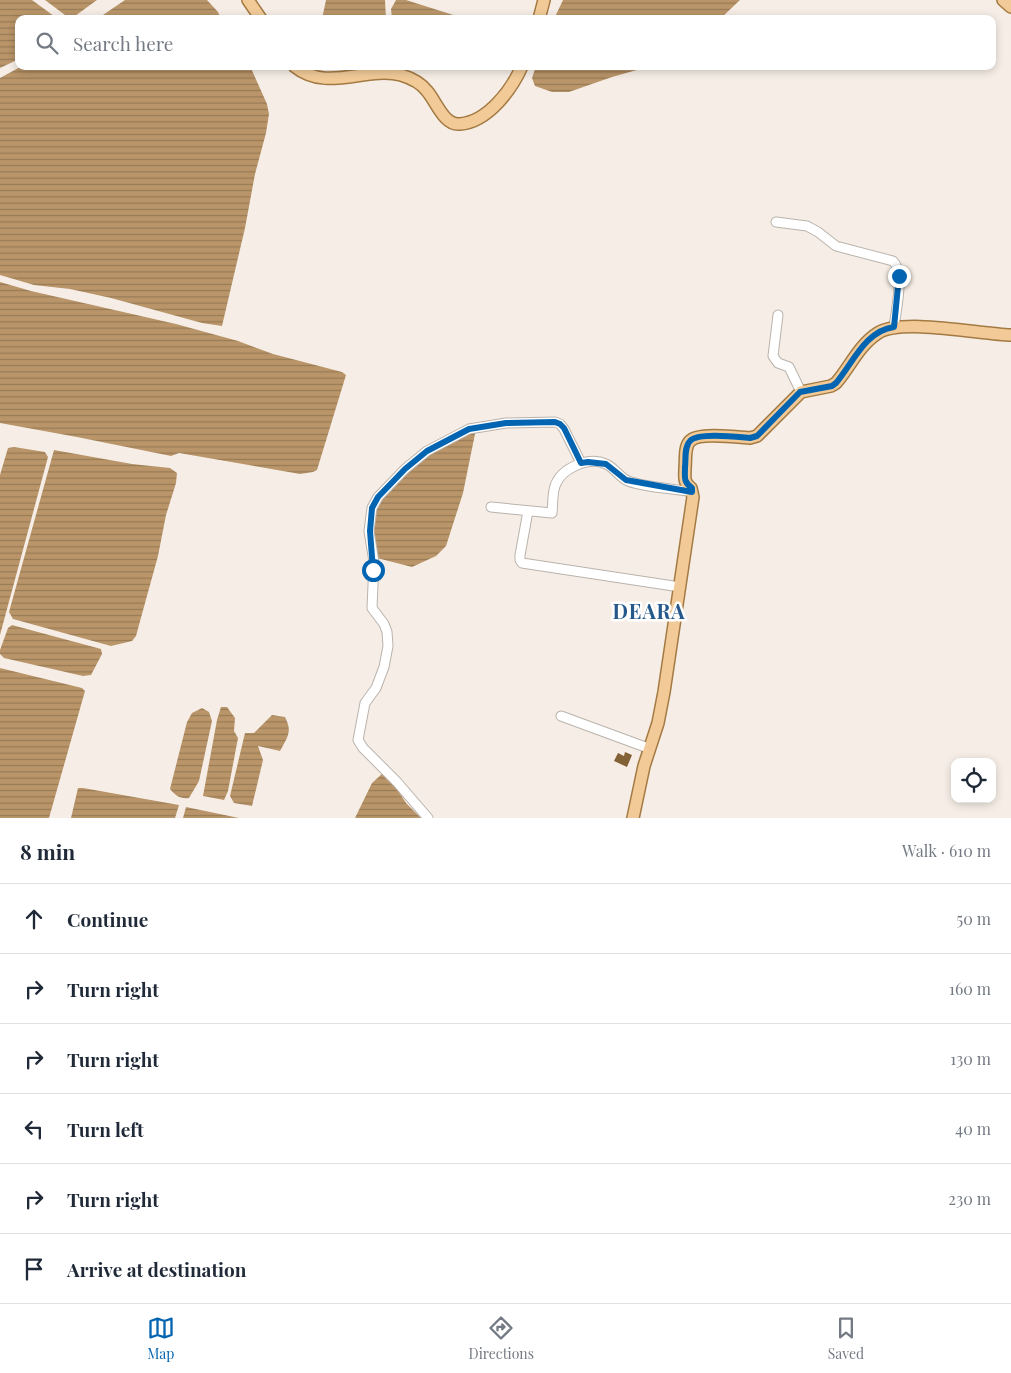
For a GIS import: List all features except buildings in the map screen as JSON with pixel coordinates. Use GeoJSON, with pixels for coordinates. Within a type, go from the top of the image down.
{"type":"FeatureCollection","features":[{"type":"Feature","properties":{"kind":"main road"},"geometry":{"type":"LineString","coordinates":[[248,0],[257,15]]}},
{"type":"Feature","properties":{"kind":"main road"},"geometry":{"type":"LineString","coordinates":[[540,15],[544,0]]}},
{"type":"Feature","properties":{"kind":"main road"},"geometry":{"type":"LineString","coordinates":[[1003,0],[1011,7]]}},
{"type":"Feature","properties":{"kind":"main road"},"geometry":{"type":"LineString","coordinates":[[302,70],[317,78],[327,79],[394,73],[405,76],[418,82],[426,90],[445,118],[450,122],[460,124],[477,118],[502,99],[510,89],[520,70]]}},
{"type":"Feature","properties":{"kind":"main road"},"geometry":{"type":"LineString","coordinates":[[633,818],[648,748],[661,708],[680,587],[692,492],[692,488],[686,484],[685,479],[688,442],[694,438],[704,436],[750,438],[757,436],[800,392],[832,386],[836,383],[864,345],[877,333],[888,328],[917,327],[1011,335]]}},
{"type":"Feature","properties":{"kind":"street"},"geometry":{"type":"LineString","coordinates":[[776,222],[807,226],[836,246],[893,261],[897,265],[899,276],[894,327]]}},
{"type":"Feature","properties":{"kind":"street"},"geometry":{"type":"LineString","coordinates":[[778,315],[774,356],[778,363],[789,368],[800,392]]}},
{"type":"Feature","properties":{"kind":"street"},"geometry":{"type":"LineString","coordinates":[[428,818],[397,782],[363,748],[358,740],[364,703],[376,688],[384,667],[388,646],[387,632],[384,624],[372,608],[374,562],[370,515],[374,503],[405,469],[427,451],[469,429],[506,423],[555,422],[564,428],[581,463]]}},
{"type":"Feature","properties":{"kind":"street"},"geometry":{"type":"LineString","coordinates":[[491,507],[552,513],[555,484],[568,471],[581,463],[588,462],[606,464],[626,480],[692,492]]}},
{"type":"Feature","properties":{"kind":"street"},"geometry":{"type":"LineString","coordinates":[[528,511],[520,560],[522,563],[680,587]]}},
{"type":"Feature","properties":{"kind":"street"},"geometry":{"type":"LineString","coordinates":[[561,716],[648,748]]}},
{"type":"Feature","properties":{"kind":"shaded area"},"geometry":{"type":"Polygon","coordinates":[[[0,0],[32,0],[53,15],[15,15],[15,61],[0,68],[0,0]]]}},
{"type":"Feature","properties":{"kind":"shaded area"},"geometry":{"type":"Polygon","coordinates":[[[45,0],[97,0],[76,15],[65,15],[45,0]]]}},
{"type":"Feature","properties":{"kind":"shaded area"},"geometry":{"type":"Polygon","coordinates":[[[125,0],[207,0],[219,15],[103,15],[125,0]]]}},
{"type":"Feature","properties":{"kind":"shaded area"},"geometry":{"type":"Polygon","coordinates":[[[326,0],[385,0],[386,15],[323,15],[326,0]]]}},
{"type":"Feature","properties":{"kind":"shaded area"},"geometry":{"type":"Polygon","coordinates":[[[396,0],[406,0],[453,15],[392,15],[391,9],[396,0]]]}},
{"type":"Feature","properties":{"kind":"shaded area"},"geometry":{"type":"Polygon","coordinates":[[[563,0],[740,0],[724,15],[556,15],[563,0]]]}},
{"type":"Feature","properties":{"kind":"shaded area"},"geometry":{"type":"Polygon","coordinates":[[[15,70],[252,70],[267,104],[269,114],[222,326],[202,323],[111,298],[70,289],[34,285],[0,275],[0,78],[15,70]]]}},
{"type":"Feature","properties":{"kind":"shaded area"},"geometry":{"type":"Polygon","coordinates":[[[535,70],[637,70],[569,92],[552,92],[535,86],[532,78],[535,70]]]}},
{"type":"Feature","properties":{"kind":"shaded area"},"geometry":{"type":"Polygon","coordinates":[[[0,282],[31,291],[176,324],[238,341],[273,354],[342,372],[346,375],[317,470],[300,474],[179,453],[171,456],[0,423],[0,282]]]}},
{"type":"Feature","properties":{"kind":"shaded area"},"geometry":{"type":"Polygon","coordinates":[[[476,429],[463,493],[446,546],[436,556],[412,567],[377,558],[372,527],[379,499],[429,451],[476,429]]]}},
{"type":"Feature","properties":{"kind":"shaded area"},"geometry":{"type":"Polygon","coordinates":[[[14,447],[45,452],[48,457],[0,635],[0,475],[8,448],[14,447]]]}},
{"type":"Feature","properties":{"kind":"shaded area"},"geometry":{"type":"Polygon","coordinates":[[[54,450],[132,464],[170,468],[177,473],[158,556],[136,636],[132,641],[111,646],[13,619],[9,612],[54,450]]]}},
{"type":"Feature","properties":{"kind":"shaded area"},"geometry":{"type":"Polygon","coordinates":[[[12,625],[101,649],[102,654],[91,675],[83,676],[4,658],[0,654],[0,650],[8,628],[12,625]]]}},
{"type":"Feature","properties":{"kind":"shaded area"},"geometry":{"type":"Polygon","coordinates":[[[0,668],[82,688],[85,691],[49,818],[0,818],[0,668]]]}},
{"type":"Feature","properties":{"kind":"shaded area"},"geometry":{"type":"Polygon","coordinates":[[[221,707],[227,707],[235,718],[234,731],[238,738],[228,791],[224,800],[203,796],[221,707]]]}},
{"type":"Feature","properties":{"kind":"shaded area"},"geometry":{"type":"Polygon","coordinates":[[[202,708],[209,712],[212,721],[199,781],[189,798],[183,798],[176,795],[170,789],[187,722],[192,713],[202,708]]]}},
{"type":"Feature","properties":{"kind":"shaded area"},"geometry":{"type":"Polygon","coordinates":[[[272,715],[285,717],[289,727],[287,738],[280,751],[258,746],[263,760],[252,806],[234,803],[230,796],[245,733],[254,733],[272,715]]]}},
{"type":"Feature","properties":{"kind":"shaded area"},"geometry":{"type":"Polygon","coordinates":[[[383,773],[392,781],[406,803],[421,818],[355,818],[372,783],[383,773]]]}},
{"type":"Feature","properties":{"kind":"shaded area"},"geometry":{"type":"Polygon","coordinates":[[[78,788],[179,805],[175,818],[71,818],[78,788]]]}},
{"type":"Feature","properties":{"kind":"shaded area"},"geometry":{"type":"Polygon","coordinates":[[[186,807],[239,818],[183,818],[186,807]]]}},
{"type":"Feature","properties":{"kind":"district","name":"DEARA"},"geometry":{"type":"Point","coordinates":[649,612]}},
{"type":"Feature","properties":{"kind":"route"},"geometry":{"type":"LineString","coordinates":[[373,570],[370,515],[378,497],[405,469],[427,451],[469,429],[506,423],[555,422],[564,428],[581,463],[598,462],[606,464],[626,480],[692,492],[692,488],[686,484],[685,479],[688,442],[694,438],[704,436],[750,438],[757,436],[800,392],[807,389],[832,386],[836,383],[864,345],[877,333],[894,327],[899,276]]}}]}
